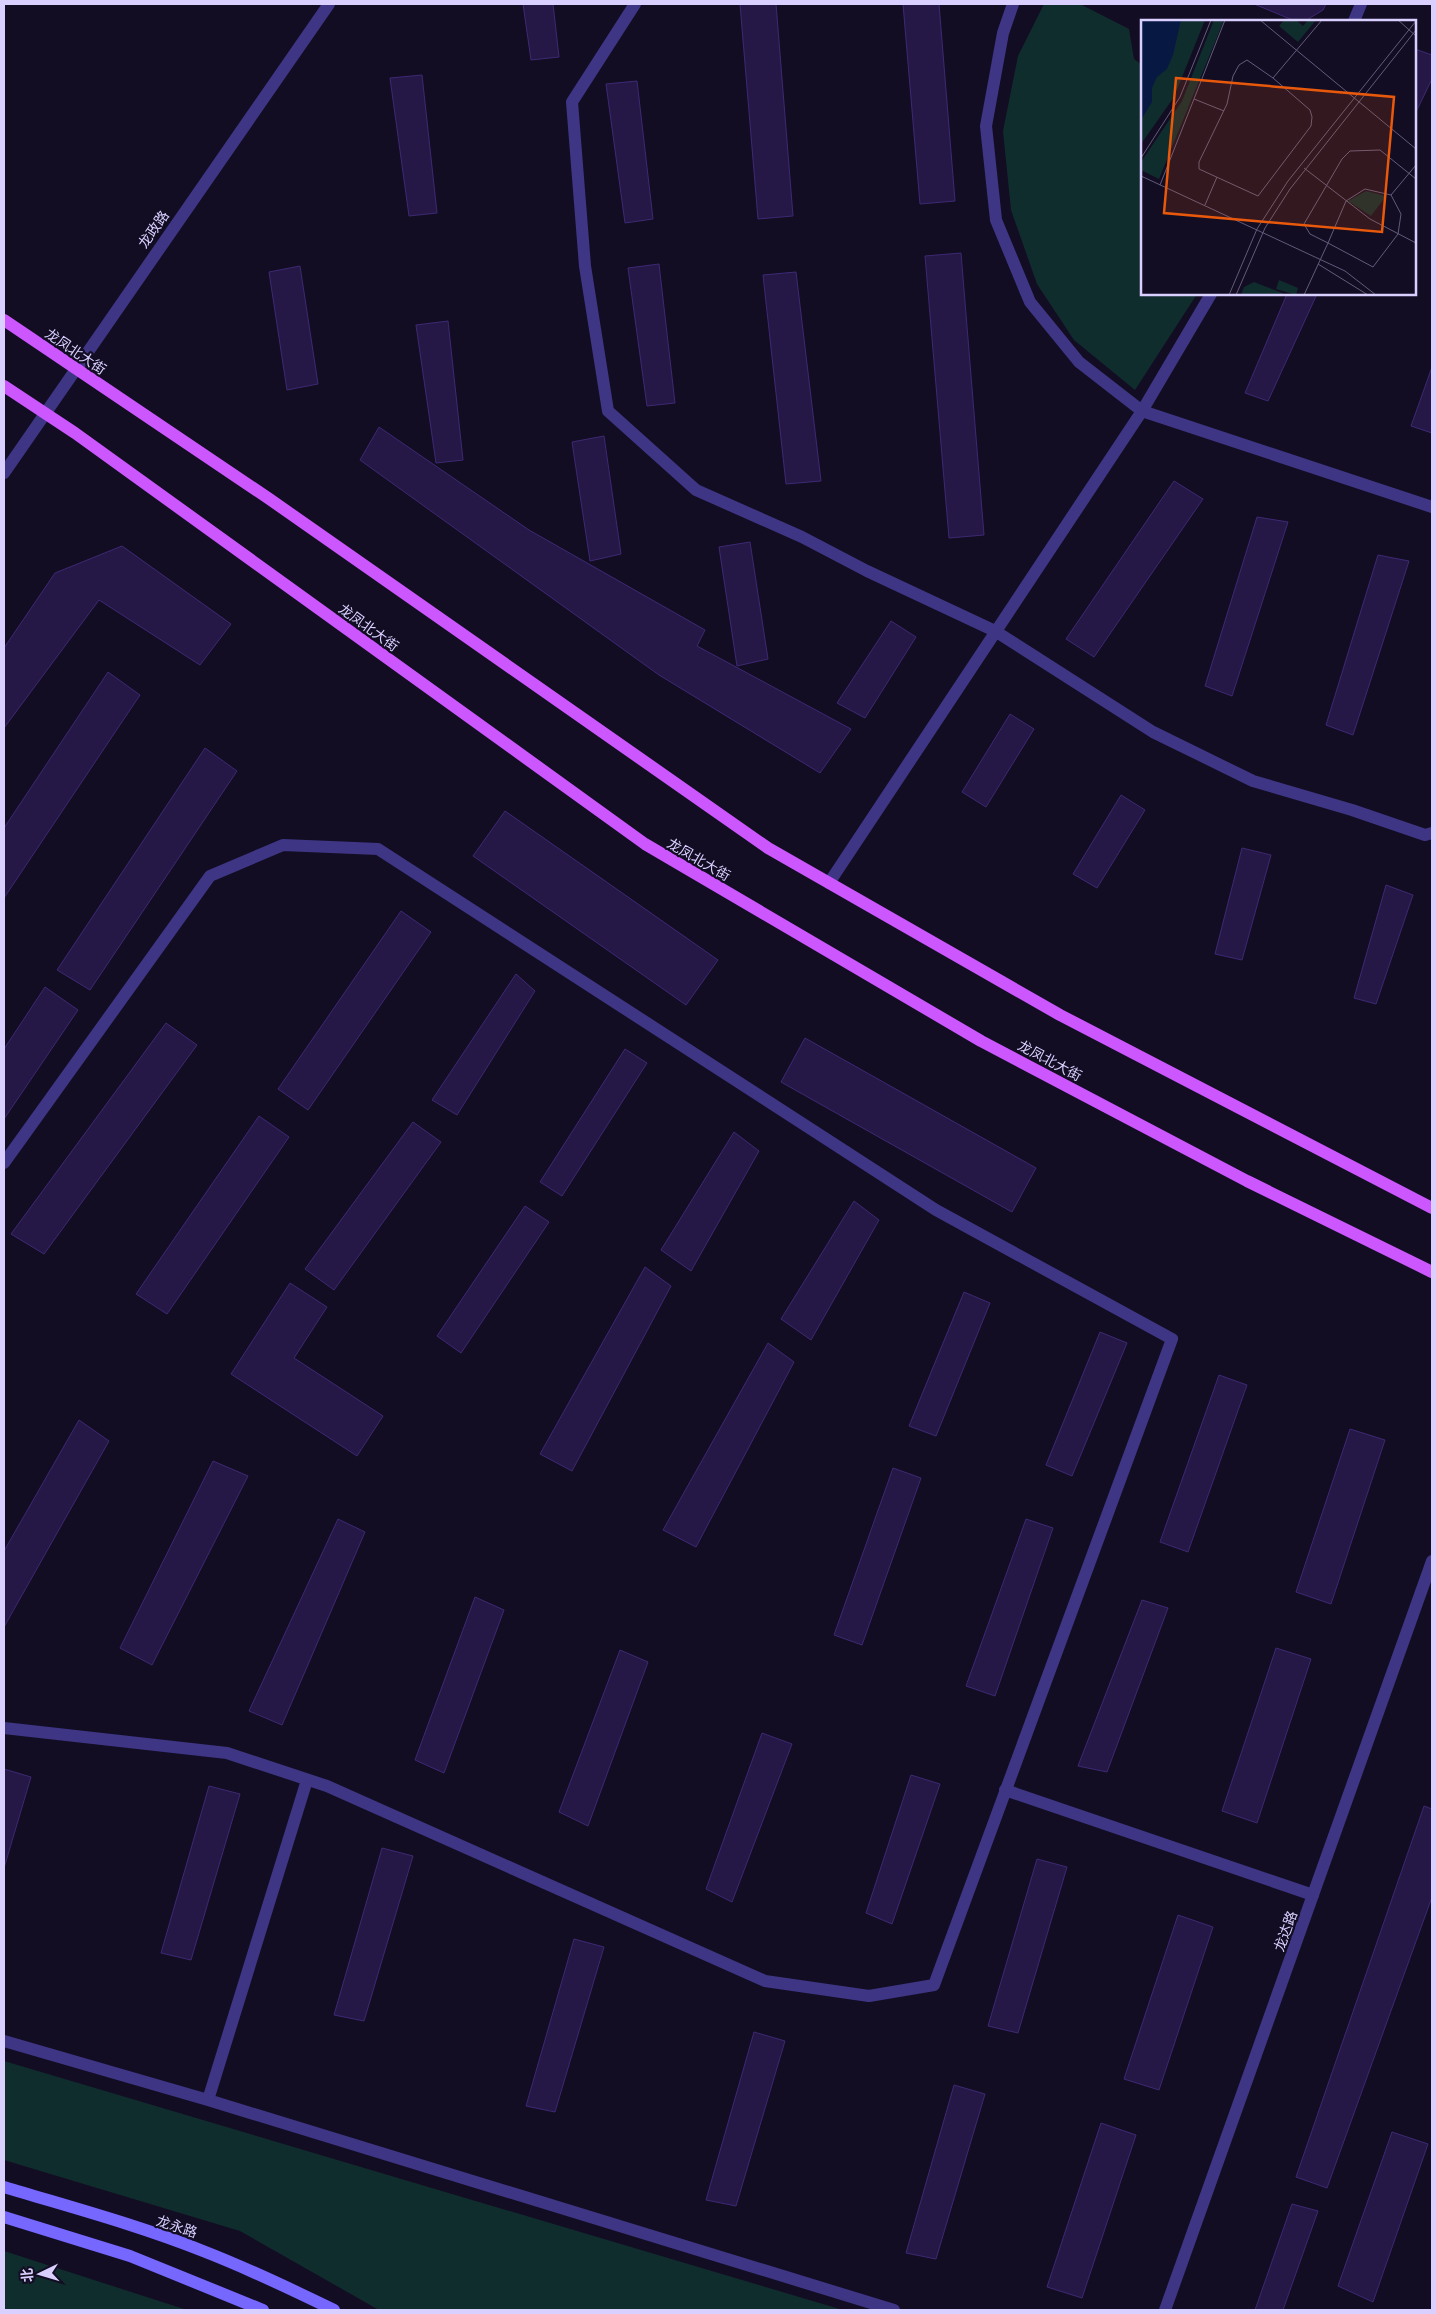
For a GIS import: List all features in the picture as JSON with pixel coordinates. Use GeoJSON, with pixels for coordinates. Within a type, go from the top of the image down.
{"type":"FeatureCollection","features":[{"type":"Feature","properties":{"kind":"main road","name":"龙凤北大街"},"geometry":{"type":"LineString","coordinates":[[4,320],[268,498],[768,848],[1060,1015],[1432,1208]]}},
{"type":"Feature","properties":{"kind":"main road","name":"龙凤北大街"},"geometry":{"type":"LineString","coordinates":[[4,386],[645,844],[981,1041],[1247,1181],[1432,1272]]}},
{"type":"Feature","properties":{"kind":"main road","name":"龙永路"},"geometry":{"type":"LineString","coordinates":[[4,2187],[201,2250],[285,2286],[334,2310]]}},
{"type":"Feature","properties":{"kind":"main road"},"geometry":{"type":"LineString","coordinates":[[4,2217],[130,2256],[263,2310]]}},
{"type":"Feature","properties":{"kind":"street","name":"龙政路"},"geometry":{"type":"LineString","coordinates":[[4,473],[328,4]]}},
{"type":"Feature","properties":{"kind":"street"},"geometry":{"type":"LineString","coordinates":[[635,4],[572,102],[585,266],[608,412],[696,490],[802,537],[867,571],[995,631],[1152,732],[1253,781],[1352,810],[1425,835],[1432,833]]}},
{"type":"Feature","properties":{"kind":"street"},"geometry":{"type":"LineString","coordinates":[[1013,4],[1003,33],[986,126],[996,220],[1030,302],[1079,362],[1142,411],[1432,507]]}},
{"type":"Feature","properties":{"kind":"street"},"geometry":{"type":"LineString","coordinates":[[1354,20],[1361,4]]}},
{"type":"Feature","properties":{"kind":"street"},"geometry":{"type":"LineString","coordinates":[[829,883],[1142,411],[1211,295]]}},
{"type":"Feature","properties":{"kind":"street"},"geometry":{"type":"LineString","coordinates":[[4,1162],[210,876],[283,845],[378,848],[936,1210],[1172,1339],[934,1985],[869,1996],[765,1981],[327,1786],[227,1753],[4,1728]]}},
{"type":"Feature","properties":{"kind":"street","name":"龙达路"},"geometry":{"type":"LineString","coordinates":[[1165,2310],[1432,1561]]}},
{"type":"Feature","properties":{"kind":"street"},"geometry":{"type":"LineString","coordinates":[[208,2100],[307,1780]]}},
{"type":"Feature","properties":{"kind":"street"},"geometry":{"type":"LineString","coordinates":[[1006,1790],[1313,1895]]}},
{"type":"Feature","properties":{"kind":"street"},"geometry":{"type":"LineString","coordinates":[[4,2041],[208,2100],[894,2310]]}},
{"type":"Feature","properties":{"kind":"green space"},"geometry":{"type":"Polygon","coordinates":[[[1044,4],[1080,4],[1129,29],[1134,59],[1141,64],[1141,295],[1196,295],[1135,390],[1074,340],[1037,284],[1011,210],[1003,131],[1018,56],[1044,4]]]}},
{"type":"Feature","properties":{"kind":"green space"},"geometry":{"type":"Polygon","coordinates":[[[4,2061],[843,2310],[379,2310],[240,2231],[4,2160],[4,2061]]]}},
{"type":"Feature","properties":{"kind":"green space"},"geometry":{"type":"Polygon","coordinates":[[[4,2251],[187,2310],[4,2310],[4,2251]]]}},
{"type":"Feature","properties":{"kind":"building"},"geometry":{"type":"Polygon","coordinates":[[[523,4],[553,4],[559,57],[531,60],[523,4]]]}},
{"type":"Feature","properties":{"kind":"building"},"geometry":{"type":"Polygon","coordinates":[[[740,4],[776,4],[793,216],[758,219],[740,4]]]}},
{"type":"Feature","properties":{"kind":"building"},"geometry":{"type":"Polygon","coordinates":[[[903,4],[939,4],[955,201],[920,204],[903,4]]]}},
{"type":"Feature","properties":{"kind":"building"},"geometry":{"type":"Polygon","coordinates":[[[1254,4],[1326,4],[1323,10],[1307,20],[1293,20],[1254,4]]]}},
{"type":"Feature","properties":{"kind":"building"},"geometry":{"type":"Polygon","coordinates":[[[1416,49],[1432,55],[1432,79],[1416,112],[1416,49]]]}},
{"type":"Feature","properties":{"kind":"building"},"geometry":{"type":"Polygon","coordinates":[[[422,75],[437,213],[409,216],[390,78],[422,75]]]}},
{"type":"Feature","properties":{"kind":"building"},"geometry":{"type":"Polygon","coordinates":[[[637,81],[653,219],[625,223],[606,84],[637,81]]]}},
{"type":"Feature","properties":{"kind":"building"},"geometry":{"type":"Polygon","coordinates":[[[961,253],[984,535],[949,538],[925,256],[961,253]]]}},
{"type":"Feature","properties":{"kind":"building"},"geometry":{"type":"Polygon","coordinates":[[[659,264],[675,403],[647,406],[628,268],[659,264]]]}},
{"type":"Feature","properties":{"kind":"building"},"geometry":{"type":"Polygon","coordinates":[[[300,266],[318,384],[287,390],[269,272],[300,266]]]}},
{"type":"Feature","properties":{"kind":"building"},"geometry":{"type":"Polygon","coordinates":[[[796,272],[821,481],[786,484],[763,275],[796,272]]]}},
{"type":"Feature","properties":{"kind":"building"},"geometry":{"type":"Polygon","coordinates":[[[1287,295],[1317,295],[1268,401],[1245,393],[1287,295]]]}},
{"type":"Feature","properties":{"kind":"building"},"geometry":{"type":"Polygon","coordinates":[[[448,321],[463,460],[436,463],[416,325],[448,321]]]}},
{"type":"Feature","properties":{"kind":"building"},"geometry":{"type":"Polygon","coordinates":[[[1432,367],[1432,433],[1411,426],[1432,367]]]}},
{"type":"Feature","properties":{"kind":"building"},"geometry":{"type":"Polygon","coordinates":[[[379,427],[529,530],[705,630],[697,646],[851,729],[820,773],[659,675],[360,460],[379,427]]]}},
{"type":"Feature","properties":{"kind":"building"},"geometry":{"type":"Polygon","coordinates":[[[604,436],[621,554],[590,561],[572,442],[604,436]]]}},
{"type":"Feature","properties":{"kind":"building"},"geometry":{"type":"Polygon","coordinates":[[[1174,481],[1203,499],[1094,657],[1066,639],[1174,481]]]}},
{"type":"Feature","properties":{"kind":"building"},"geometry":{"type":"Polygon","coordinates":[[[1257,517],[1288,522],[1232,696],[1205,686],[1257,517]]]}},
{"type":"Feature","properties":{"kind":"building"},"geometry":{"type":"Polygon","coordinates":[[[750,542],[768,659],[737,666],[719,547],[750,542]]]}},
{"type":"Feature","properties":{"kind":"building"},"geometry":{"type":"Polygon","coordinates":[[[122,546],[231,624],[200,665],[99,600],[4,728],[4,648],[55,573],[122,546]]]}},
{"type":"Feature","properties":{"kind":"building"},"geometry":{"type":"Polygon","coordinates":[[[1378,555],[1409,561],[1353,735],[1326,725],[1378,555]]]}},
{"type":"Feature","properties":{"kind":"building"},"geometry":{"type":"Polygon","coordinates":[[[891,621],[916,637],[865,718],[837,703],[891,621]]]}},
{"type":"Feature","properties":{"kind":"building"},"geometry":{"type":"Polygon","coordinates":[[[108,672],[140,695],[4,898],[4,828],[108,672]]]}},
{"type":"Feature","properties":{"kind":"building"},"geometry":{"type":"Polygon","coordinates":[[[1010,714],[1034,729],[986,807],[962,792],[1010,714]]]}},
{"type":"Feature","properties":{"kind":"building"},"geometry":{"type":"Polygon","coordinates":[[[205,748],[237,771],[90,990],[57,970],[205,748]]]}},
{"type":"Feature","properties":{"kind":"building"},"geometry":{"type":"Polygon","coordinates":[[[1121,795],[1145,810],[1097,888],[1073,874],[1121,795]]]}},
{"type":"Feature","properties":{"kind":"building"},"geometry":{"type":"Polygon","coordinates":[[[505,811],[718,960],[686,1005],[473,856],[505,811]]]}},
{"type":"Feature","properties":{"kind":"building"},"geometry":{"type":"Polygon","coordinates":[[[1242,848],[1271,855],[1242,960],[1215,954],[1242,848]]]}},
{"type":"Feature","properties":{"kind":"building"},"geometry":{"type":"Polygon","coordinates":[[[1386,885],[1413,895],[1376,1004],[1354,998],[1386,885]]]}},
{"type":"Feature","properties":{"kind":"building"},"geometry":{"type":"Polygon","coordinates":[[[401,911],[431,932],[308,1110],[278,1089],[401,911]]]}},
{"type":"Feature","properties":{"kind":"building"},"geometry":{"type":"Polygon","coordinates":[[[516,974],[535,991],[457,1115],[432,1100],[516,974]]]}},
{"type":"Feature","properties":{"kind":"building"},"geometry":{"type":"Polygon","coordinates":[[[45,987],[78,1010],[4,1119],[4,1049],[45,987]]]}},
{"type":"Feature","properties":{"kind":"building"},"geometry":{"type":"Polygon","coordinates":[[[166,1023],[197,1045],[44,1254],[11,1234],[166,1023]]]}},
{"type":"Feature","properties":{"kind":"building"},"geometry":{"type":"Polygon","coordinates":[[[805,1038],[1036,1168],[1012,1212],[781,1082],[805,1038]]]}},
{"type":"Feature","properties":{"kind":"building"},"geometry":{"type":"Polygon","coordinates":[[[625,1049],[647,1063],[562,1196],[540,1182],[625,1049]]]}},
{"type":"Feature","properties":{"kind":"building"},"geometry":{"type":"Polygon","coordinates":[[[259,1116],[289,1137],[167,1314],[136,1294],[259,1116]]]}},
{"type":"Feature","properties":{"kind":"building"},"geometry":{"type":"Polygon","coordinates":[[[413,1122],[441,1142],[334,1290],[305,1269],[413,1122]]]}},
{"type":"Feature","properties":{"kind":"building"},"geometry":{"type":"Polygon","coordinates":[[[734,1132],[759,1151],[691,1271],[661,1250],[734,1132]]]}},
{"type":"Feature","properties":{"kind":"building"},"geometry":{"type":"Polygon","coordinates":[[[854,1201],[879,1220],[811,1340],[781,1319],[854,1201]]]}},
{"type":"Feature","properties":{"kind":"building"},"geometry":{"type":"Polygon","coordinates":[[[525,1206],[549,1222],[461,1353],[437,1336],[525,1206]]]}},
{"type":"Feature","properties":{"kind":"building"},"geometry":{"type":"Polygon","coordinates":[[[645,1267],[671,1286],[572,1471],[540,1454],[645,1267]]]}},
{"type":"Feature","properties":{"kind":"building"},"geometry":{"type":"Polygon","coordinates":[[[290,1283],[327,1307],[294,1358],[383,1416],[357,1456],[231,1374],[290,1283]]]}},
{"type":"Feature","properties":{"kind":"building"},"geometry":{"type":"Polygon","coordinates":[[[964,1292],[990,1303],[936,1436],[909,1426],[964,1292]]]}},
{"type":"Feature","properties":{"kind":"building"},"geometry":{"type":"Polygon","coordinates":[[[1100,1332],[1127,1343],[1072,1476],[1046,1465],[1100,1332]]]}},
{"type":"Feature","properties":{"kind":"building"},"geometry":{"type":"Polygon","coordinates":[[[768,1343],[794,1362],[696,1547],[663,1530],[768,1343]]]}},
{"type":"Feature","properties":{"kind":"building"},"geometry":{"type":"Polygon","coordinates":[[[1219,1375],[1247,1385],[1188,1552],[1160,1542],[1219,1375]]]}},
{"type":"Feature","properties":{"kind":"building"},"geometry":{"type":"Polygon","coordinates":[[[79,1420],[109,1441],[4,1627],[4,1551],[79,1420]]]}},
{"type":"Feature","properties":{"kind":"building"},"geometry":{"type":"Polygon","coordinates":[[[1350,1429],[1385,1440],[1331,1604],[1296,1592],[1350,1429]]]}},
{"type":"Feature","properties":{"kind":"building"},"geometry":{"type":"Polygon","coordinates":[[[213,1461],[248,1476],[152,1665],[120,1648],[213,1461]]]}},
{"type":"Feature","properties":{"kind":"building"},"geometry":{"type":"Polygon","coordinates":[[[893,1468],[921,1478],[862,1645],[834,1635],[893,1468]]]}},
{"type":"Feature","properties":{"kind":"building"},"geometry":{"type":"Polygon","coordinates":[[[338,1519],[365,1532],[282,1725],[249,1711],[338,1519]]]}},
{"type":"Feature","properties":{"kind":"building"},"geometry":{"type":"Polygon","coordinates":[[[1026,1519],[1053,1528],[995,1696],[966,1686],[1026,1519]]]}},
{"type":"Feature","properties":{"kind":"building"},"geometry":{"type":"Polygon","coordinates":[[[475,1597],[504,1610],[444,1773],[415,1760],[475,1597]]]}},
{"type":"Feature","properties":{"kind":"building"},"geometry":{"type":"Polygon","coordinates":[[[1142,1600],[1168,1608],[1107,1772],[1078,1766],[1142,1600]]]}},
{"type":"Feature","properties":{"kind":"building"},"geometry":{"type":"Polygon","coordinates":[[[1276,1648],[1311,1659],[1257,1823],[1222,1811],[1276,1648]]]}},
{"type":"Feature","properties":{"kind":"building"},"geometry":{"type":"Polygon","coordinates":[[[620,1650],[648,1662],[588,1826],[559,1812],[620,1650]]]}},
{"type":"Feature","properties":{"kind":"building"},"geometry":{"type":"Polygon","coordinates":[[[762,1733],[792,1744],[732,1902],[706,1889],[762,1733]]]}},
{"type":"Feature","properties":{"kind":"building"},"geometry":{"type":"Polygon","coordinates":[[[4,1769],[31,1777],[4,1868],[4,1769]]]}},
{"type":"Feature","properties":{"kind":"building"},"geometry":{"type":"Polygon","coordinates":[[[911,1775],[940,1784],[892,1924],[866,1913],[911,1775]]]}},
{"type":"Feature","properties":{"kind":"building"},"geometry":{"type":"Polygon","coordinates":[[[209,1786],[240,1794],[191,1960],[161,1953],[209,1786]]]}},
{"type":"Feature","properties":{"kind":"building"},"geometry":{"type":"Polygon","coordinates":[[[1424,1806],[1432,1809],[1432,1897],[1327,2188],[1296,2177],[1424,1806]]]}},
{"type":"Feature","properties":{"kind":"building"},"geometry":{"type":"Polygon","coordinates":[[[382,1848],[413,1856],[364,2021],[334,2015],[382,1848]]]}},
{"type":"Feature","properties":{"kind":"building"},"geometry":{"type":"Polygon","coordinates":[[[1037,1859],[1067,1867],[1018,2033],[988,2026],[1037,1859]]]}},
{"type":"Feature","properties":{"kind":"building"},"geometry":{"type":"Polygon","coordinates":[[[1178,1915],[1213,1927],[1159,2090],[1124,2079],[1178,1915]]]}},
{"type":"Feature","properties":{"kind":"building"},"geometry":{"type":"Polygon","coordinates":[[[574,1939],[604,1947],[555,2112],[526,2106],[574,1939]]]}},
{"type":"Feature","properties":{"kind":"building"},"geometry":{"type":"Polygon","coordinates":[[[754,2032],[785,2041],[736,2206],[706,2200],[754,2032]]]}},
{"type":"Feature","properties":{"kind":"building"},"geometry":{"type":"Polygon","coordinates":[[[954,2085],[985,2094],[936,2259],[906,2253],[954,2085]]]}},
{"type":"Feature","properties":{"kind":"building"},"geometry":{"type":"Polygon","coordinates":[[[1101,2123],[1136,2135],[1082,2298],[1047,2287],[1101,2123]]]}},
{"type":"Feature","properties":{"kind":"building"},"geometry":{"type":"Polygon","coordinates":[[[1392,2132],[1428,2144],[1373,2302],[1338,2286],[1392,2132]]]}},
{"type":"Feature","properties":{"kind":"building"},"geometry":{"type":"Polygon","coordinates":[[[1292,2204],[1318,2211],[1283,2310],[1255,2310],[1292,2204]]]}}]}
